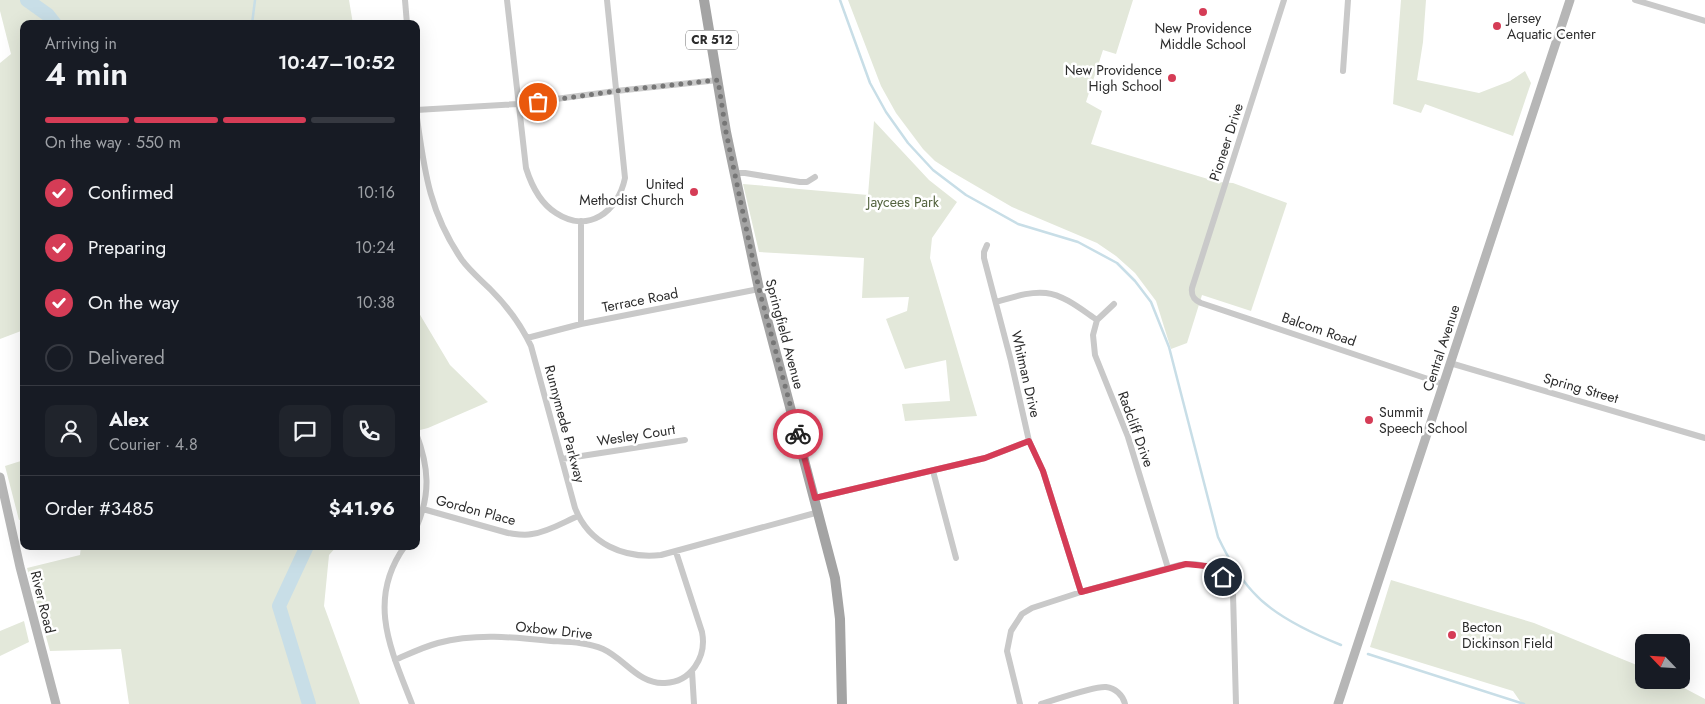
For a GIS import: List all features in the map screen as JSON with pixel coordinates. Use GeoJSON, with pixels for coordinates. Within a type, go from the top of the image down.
{"type":"FeatureCollection","features":[{"type":"Feature","properties":{"kind":"main road","name":"Springfield Avenue"},"geometry":{"type":"LineString","coordinates":[[704,0],[735,173],[759,289],[831,559],[840,619],[842,704]]}},
{"type":"Feature","properties":{"kind":"street"},"geometry":{"type":"LineString","coordinates":[[405,0],[407,20]]}},
{"type":"Feature","properties":{"kind":"street"},"geometry":{"type":"LineString","coordinates":[[507,0],[526,168],[531,183],[542,200],[556,213],[569,219],[581,220],[592,220],[605,214],[618,199],[623,186],[625,167],[607,0]]}},
{"type":"Feature","properties":{"kind":"street","name":"Pioneer Drive"},"geometry":{"type":"LineString","coordinates":[[1191,292],[1284,0]]}},
{"type":"Feature","properties":{"kind":"street"},"geometry":{"type":"LineString","coordinates":[[1343,71],[1348,0]]}},
{"type":"Feature","properties":{"kind":"street","name":"Central Avenue"},"geometry":{"type":"LineString","coordinates":[[1340,703],[1570,0]]}},
{"type":"Feature","properties":{"kind":"street"},"geometry":{"type":"LineString","coordinates":[[1635,0],[1705,21]]}},
{"type":"Feature","properties":{"kind":"street"},"geometry":{"type":"LineString","coordinates":[[420,110],[518,104],[718,80]]}},
{"type":"Feature","properties":{"kind":"street","name":"Runnymede Parkway"},"geometry":{"type":"LineString","coordinates":[[420,138],[426,180],[441,223],[462,260],[516,318],[531,346],[578,516],[582,523],[598,539],[626,554],[647,557],[676,552],[818,512]]}},
{"type":"Feature","properties":{"kind":"street"},"geometry":{"type":"LineString","coordinates":[[735,173],[800,182],[807,182],[815,177]]}},
{"type":"Feature","properties":{"kind":"street"},"geometry":{"type":"LineString","coordinates":[[581,220],[581,324]]}},
{"type":"Feature","properties":{"kind":"street","name":"Whitman Drive"},"geometry":{"type":"LineString","coordinates":[[987,245],[984,258],[1029,441],[1043,471],[1081,592]]}},
{"type":"Feature","properties":{"kind":"street","name":"Terrace Road"},"geometry":{"type":"LineString","coordinates":[[527,338],[581,324],[759,289]]}},
{"type":"Feature","properties":{"kind":"street"},"geometry":{"type":"LineString","coordinates":[[996,302],[1044,292],[1062,298],[1097,320],[1114,304]]}},
{"type":"Feature","properties":{"kind":"street","name":"Balcom Road"},"geometry":{"type":"LineString","coordinates":[[1191,292],[1194,299],[1201,303],[1443,384]]}},
{"type":"Feature","properties":{"kind":"street","name":"Radcliff Drive"},"geometry":{"type":"LineString","coordinates":[[1097,320],[1094,335],[1095,355],[1128,437],[1168,568]]}},
{"type":"Feature","properties":{"kind":"street","name":"Spring Street"},"geometry":{"type":"LineString","coordinates":[[1450,363],[1705,438]]}},
{"type":"Feature","properties":{"kind":"street","name":"Wesley Court"},"geometry":{"type":"LineString","coordinates":[[562,459],[685,440]]}},
{"type":"Feature","properties":{"kind":"street"},"geometry":{"type":"LineString","coordinates":[[815,498],[985,458],[1029,441]]}},
{"type":"Feature","properties":{"kind":"street"},"geometry":{"type":"LineString","coordinates":[[420,444],[427,472],[426,496],[420,517]]}},
{"type":"Feature","properties":{"kind":"street"},"geometry":{"type":"LineString","coordinates":[[933,471],[956,558]]}},
{"type":"Feature","properties":{"kind":"street","name":"River Road"},"geometry":{"type":"LineString","coordinates":[[0,478],[22,576],[56,704]]}},
{"type":"Feature","properties":{"kind":"street","name":"Gordon Place"},"geometry":{"type":"LineString","coordinates":[[423,509],[521,535],[532,535],[541,532],[578,516]]}},
{"type":"Feature","properties":{"kind":"street"},"geometry":{"type":"LineString","coordinates":[[403,550],[390,576],[384,605],[386,629],[395,660],[412,704]]}},
{"type":"Feature","properties":{"kind":"street"},"geometry":{"type":"LineString","coordinates":[[676,552],[703,636],[702,653],[692,671],[694,704]]}},
{"type":"Feature","properties":{"kind":"street"},"geometry":{"type":"LineString","coordinates":[[1020,704],[1007,652],[1009,637],[1014,625],[1022,614],[1032,608],[1081,592],[1168,568],[1193,564],[1206,566],[1223,577],[1233,593],[1236,704]]}},
{"type":"Feature","properties":{"kind":"street","name":"Oxbow Drive"},"geometry":{"type":"LineString","coordinates":[[395,660],[451,640],[496,636],[595,646],[619,658],[640,677],[656,683],[673,682],[692,671]]}},
{"type":"Feature","properties":{"kind":"street"},"geometry":{"type":"LineString","coordinates":[[1041,704],[1104,687],[1115,690],[1121,695],[1126,704]]}},
{"type":"Feature","properties":{"kind":"green space"},"geometry":{"type":"Polygon","coordinates":[[[0,0],[349,0],[352,20],[20,20],[20,331],[0,339],[0,63],[11,54],[0,11],[0,0]]]}},
{"type":"Feature","properties":{"kind":"green space"},"geometry":{"type":"Polygon","coordinates":[[[848,0],[1133,0],[1116,54],[1103,50],[1086,102],[1102,111],[1091,144],[1218,182],[1233,183],[1287,203],[1251,311],[1202,295],[1187,343],[1171,349],[1156,301],[1135,273],[1116,256],[1097,243],[1012,207],[935,161],[923,149],[896,113],[881,86],[848,0]]]}},
{"type":"Feature","properties":{"kind":"green space"},"geometry":{"type":"Polygon","coordinates":[[[1401,0],[1426,0],[1423,42],[1417,80],[1479,93],[1510,81],[1525,71],[1531,83],[1513,136],[1425,104],[1421,113],[1393,104],[1401,0]]]}},
{"type":"Feature","properties":{"kind":"green space","name":"Jaycees Park"},"geometry":{"type":"Polygon","coordinates":[[[874,121],[929,180],[957,202],[932,238],[930,258],[977,416],[905,421],[902,404],[950,401],[946,360],[905,369],[886,319],[907,311],[909,297],[862,298],[864,258],[759,252],[743,184],[868,195],[874,121]]]}},
{"type":"Feature","properties":{"kind":"green space"},"geometry":{"type":"Polygon","coordinates":[[[420,315],[450,365],[488,402],[420,430],[420,315]]]}},
{"type":"Feature","properties":{"kind":"green space"},"geometry":{"type":"Polygon","coordinates":[[[20,461],[20,520],[19,520],[5,466],[20,461]]]}},
{"type":"Feature","properties":{"kind":"green space"},"geometry":{"type":"Polygon","coordinates":[[[81,550],[333,550],[329,555],[324,606],[360,704],[129,704],[121,649],[50,651],[27,568],[80,555],[81,550]]]}},
{"type":"Feature","properties":{"kind":"green space"},"geometry":{"type":"Polygon","coordinates":[[[1391,580],[1534,623],[1635,664],[1635,689],[1686,689],[1705,699],[1705,704],[1522,704],[1513,691],[1370,647],[1391,580]]]}},
{"type":"Feature","properties":{"kind":"green space"},"geometry":{"type":"Polygon","coordinates":[[[24,621],[29,642],[0,656],[0,631],[24,621]]]}},
{"type":"Feature","properties":{"kind":"waterway"},"geometry":{"type":"LineString","coordinates":[[27,0],[52,20]]}},
{"type":"Feature","properties":{"kind":"waterway"},"geometry":{"type":"LineString","coordinates":[[252,20],[255,0]]}},
{"type":"Feature","properties":{"kind":"waterway"},"geometry":{"type":"LineString","coordinates":[[840,0],[870,83],[886,112],[908,143],[933,170],[966,195],[1018,224],[1078,242],[1117,263],[1135,281],[1151,302],[1169,347],[1218,537],[1229,559],[1248,586],[1271,609],[1306,629],[1341,645]]}},
{"type":"Feature","properties":{"kind":"waterway"},"geometry":{"type":"LineString","coordinates":[[305,550],[279,606],[309,704]]}},
{"type":"Feature","properties":{"kind":"waterway"},"geometry":{"type":"LineString","coordinates":[[1368,654],[1524,704]]}},
{"type":"Feature","properties":{"kind":"way so far"},"geometry":{"type":"LineString","coordinates":[[538,102],[718,80],[726,132],[750,252],[798,434]]}},
{"type":"Feature","properties":{"kind":"place","name":"New Providence Middle School"},"geometry":{"type":"Point","coordinates":[1203,12]}},
{"type":"Feature","properties":{"kind":"place","name":"Jersey Aquatic Center"},"geometry":{"type":"Point","coordinates":[1497,26]}},
{"type":"Feature","properties":{"kind":"place","name":"New Providence High School"},"geometry":{"type":"Point","coordinates":[1172,78]}},
{"type":"Feature","properties":{"kind":"place","name":"United Methodist Church"},"geometry":{"type":"Point","coordinates":[694,192]}},
{"type":"Feature","properties":{"kind":"place","name":"Summit Speech School"},"geometry":{"type":"Point","coordinates":[1369,420]}},
{"type":"Feature","properties":{"kind":"place","name":"Becton Dickinson Field"},"geometry":{"type":"Point","coordinates":[1452,635]}},
{"type":"Feature","properties":{"kind":"route"},"geometry":{"type":"LineString","coordinates":[[798,434],[815,498],[985,458],[1029,441],[1043,471],[1081,592],[1186,564],[1206,566],[1223,577]]}}]}
